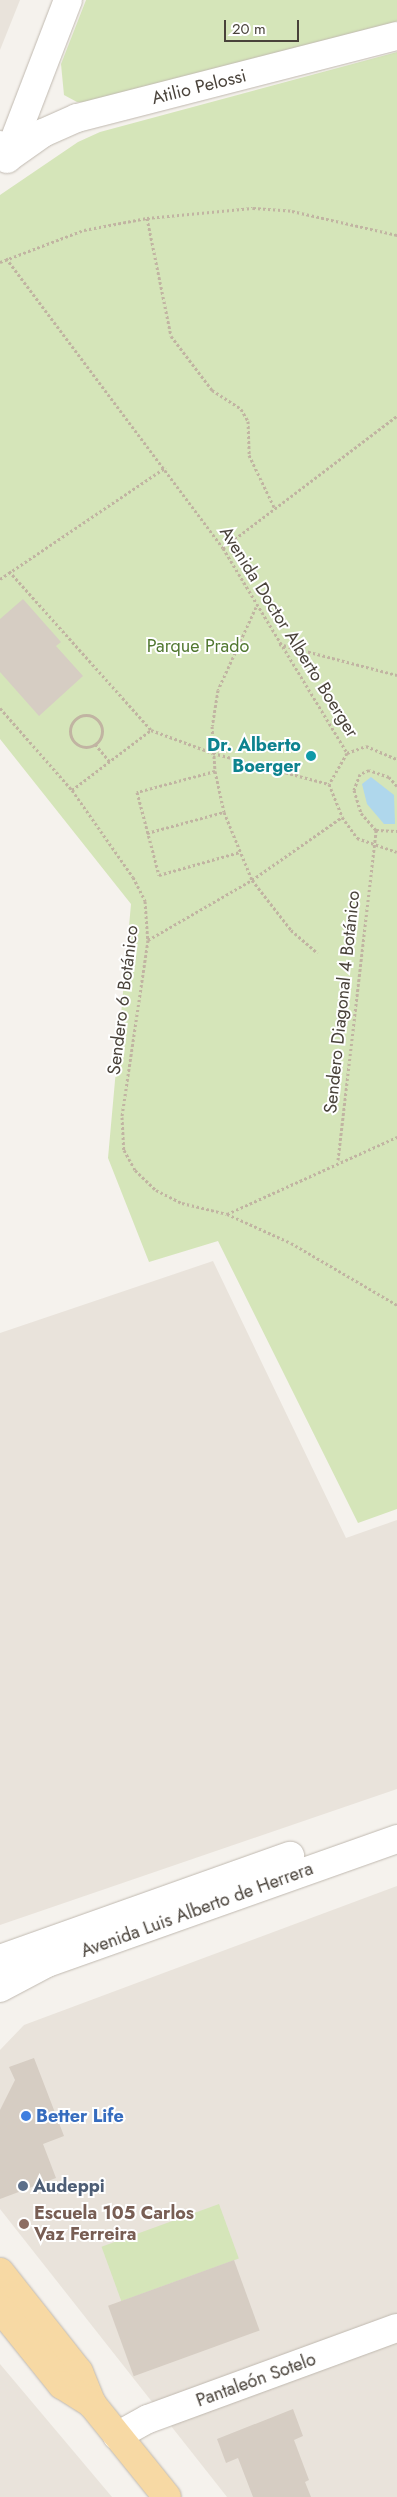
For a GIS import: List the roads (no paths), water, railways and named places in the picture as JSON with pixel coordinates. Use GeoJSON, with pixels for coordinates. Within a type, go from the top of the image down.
{"type":"FeatureCollection","features":[{"type":"Feature","properties":{"kind":"main road"},"geometry":{"type":"LineString","coordinates":[[0,2272],[80,2372],[92,2404],[167,2497]]}},
{"type":"Feature","properties":{"kind":"main road"},"geometry":{"type":"LineString","coordinates":[[0,2308],[62,2385],[92,2404]]}},
{"type":"Feature","properties":{"kind":"street"},"geometry":{"type":"LineString","coordinates":[[3,156],[68,0]]}},
{"type":"Feature","properties":{"kind":"street","name":"Atilio Pelossi"},"geometry":{"type":"LineString","coordinates":[[3,156],[43,133],[77,118],[397,36]]}},
{"type":"Feature","properties":{"kind":"street","name":"Avenida Luis Alberto de Herrera"},"geometry":{"type":"LineString","coordinates":[[0,1959],[397,1818]]}},
{"type":"Feature","properties":{"kind":"street","name":"Avenida Luis Alberto de Herrera"},"geometry":{"type":"LineString","coordinates":[[0,1988],[47,1963],[397,1838]]}},
{"type":"Feature","properties":{"kind":"street","name":"Pantaleón Sotelo"},"geometry":{"type":"LineString","coordinates":[[117,2436],[148,2419],[397,2328]]}},
{"type":"Feature","properties":{"kind":"water"},"geometry":{"type":"Polygon","coordinates":[[[371,777],[394,795],[395,824],[384,824],[367,804],[362,784],[371,777]]]}},
{"type":"Feature","properties":{"kind":"place","name":"Dr. Alberto Boerger"},"geometry":{"type":"Point","coordinates":[311,756]}},
{"type":"Feature","properties":{"kind":"place","name":"Better Life"},"geometry":{"type":"Point","coordinates":[26,2116]}},
{"type":"Feature","properties":{"kind":"place","name":"Audeppi"},"geometry":{"type":"Point","coordinates":[23,2186]}},
{"type":"Feature","properties":{"kind":"place","name":"Escuela 105 Carlos Vaz Ferreira"},"geometry":{"type":"Point","coordinates":[24,2224]}},
{"type":"Feature","properties":{"kind":"park label","name":"Parque Prado"},"geometry":{"type":"Point","coordinates":[198,646]}}]}
